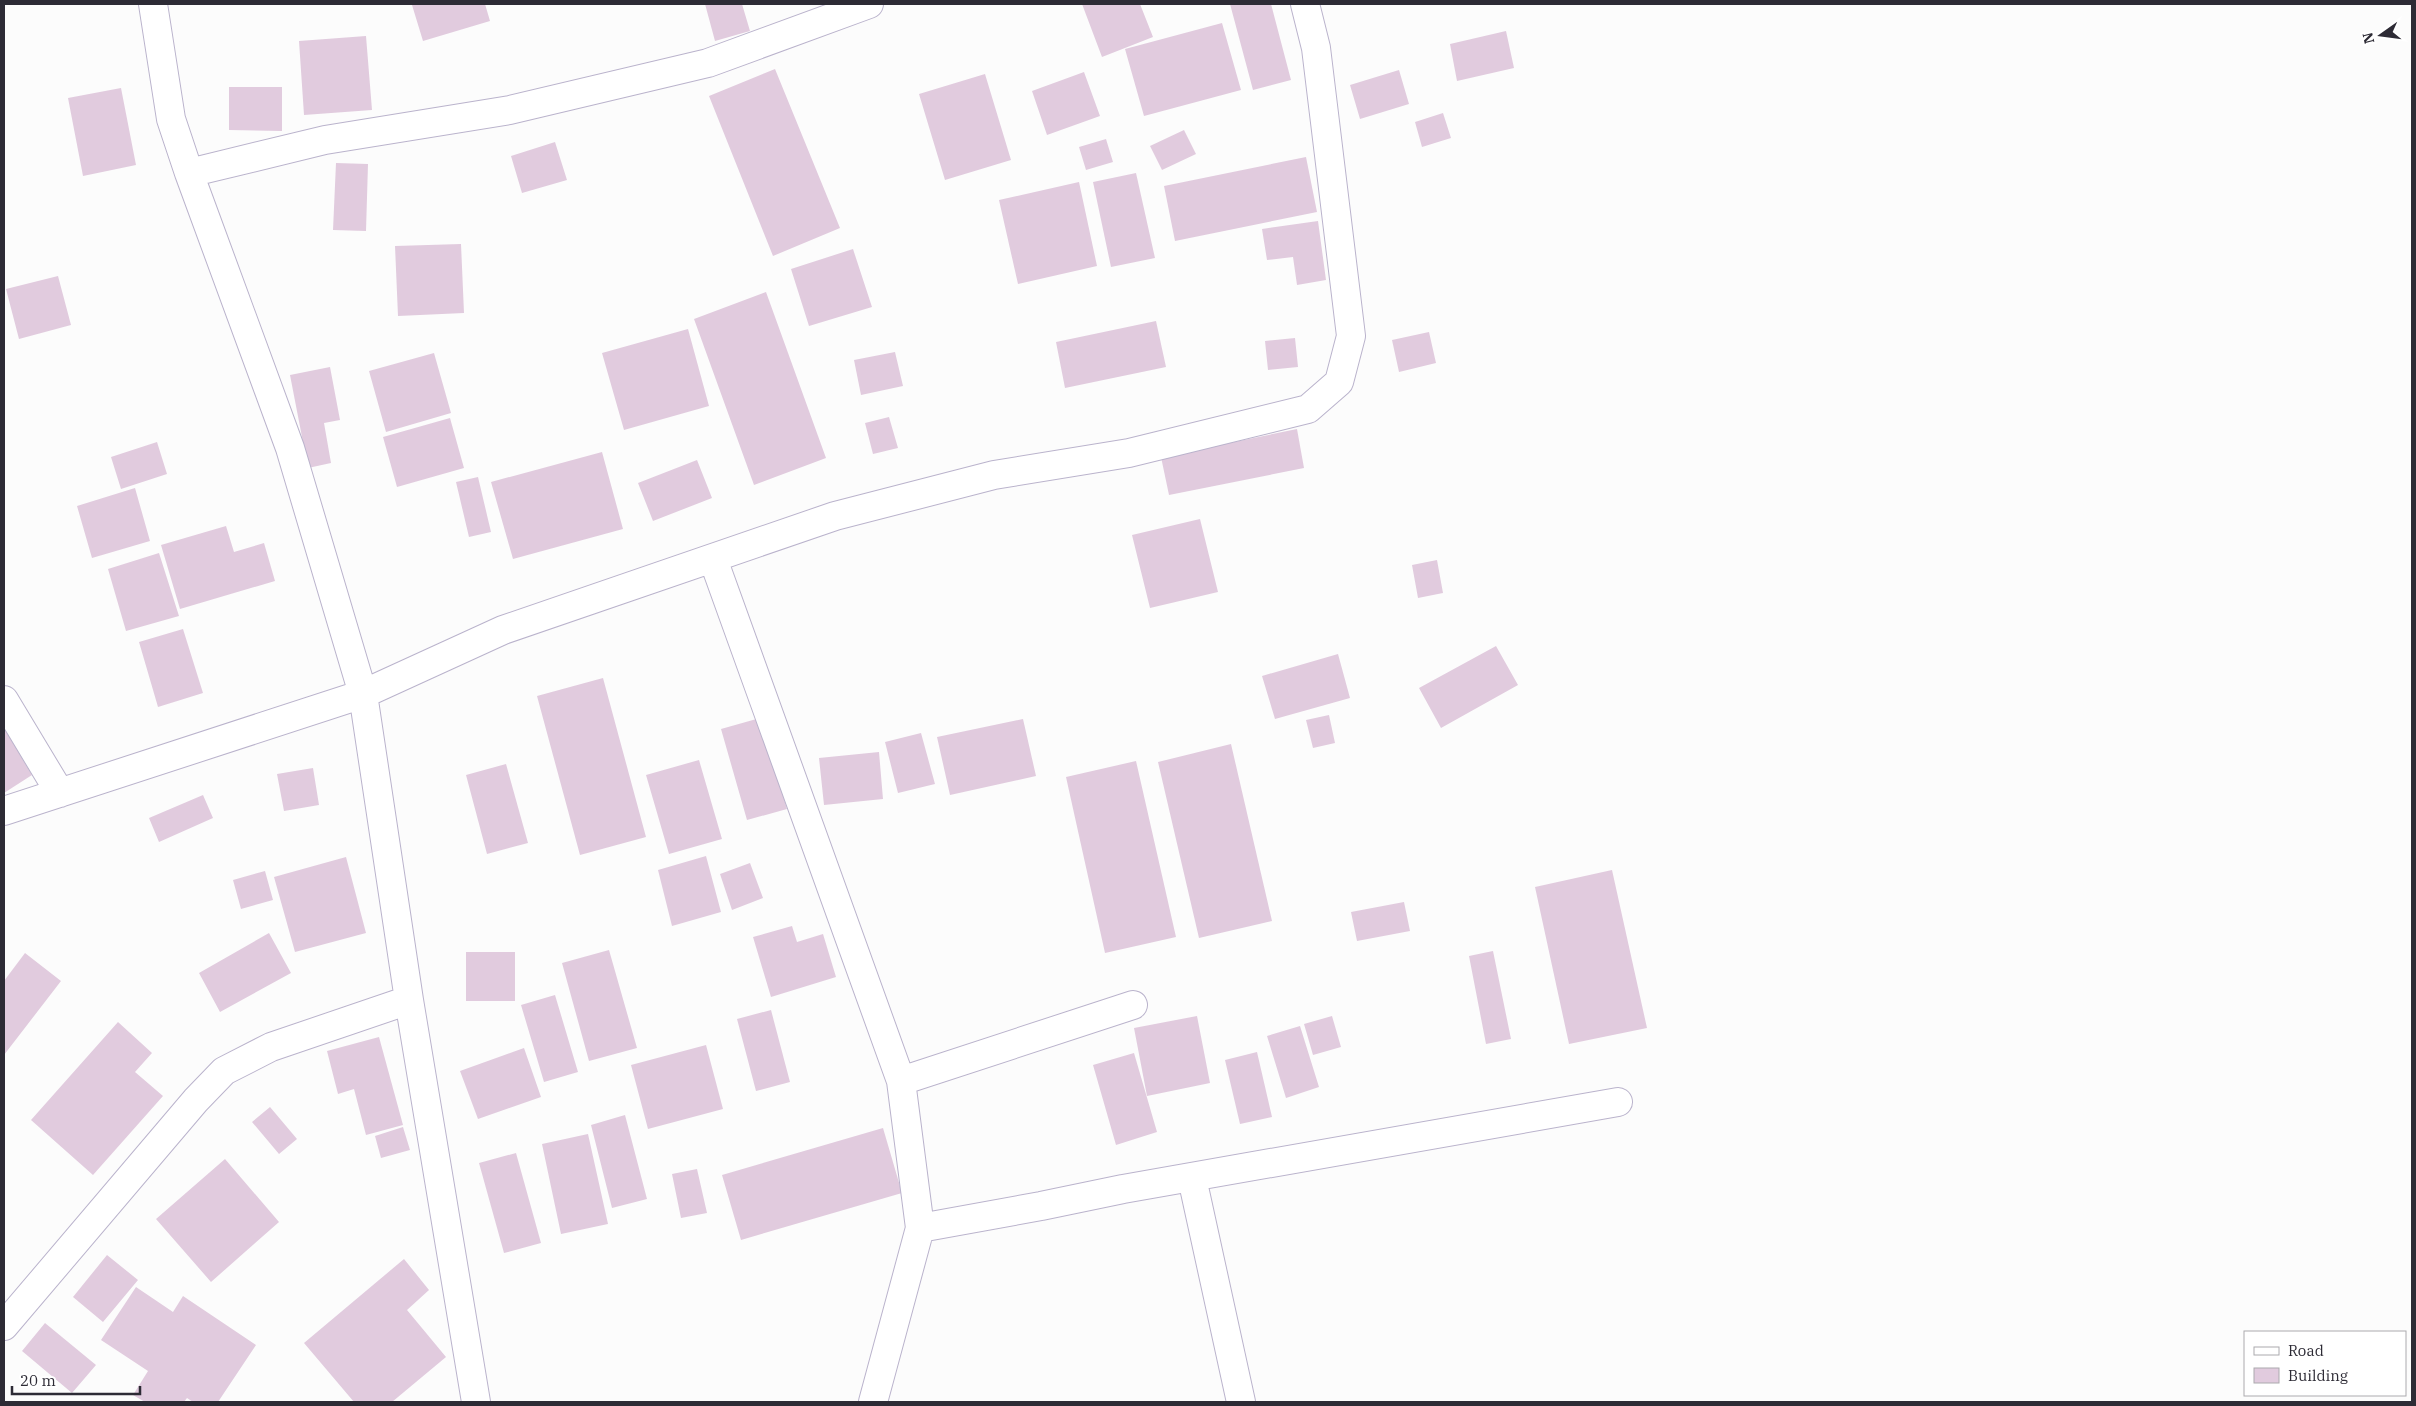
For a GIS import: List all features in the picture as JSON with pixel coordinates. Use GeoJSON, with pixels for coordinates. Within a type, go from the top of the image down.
{"type":"FeatureCollection","features":[{"type":"Feature","properties":{"kind":"street"},"geometry":{"type":"LineString","coordinates":[[153,4],[171,119],[290,448],[363,694],[409,1000],[476,1402]]}},
{"type":"Feature","properties":{"kind":"street"},"geometry":{"type":"LineString","coordinates":[[189,173],[325,140],[510,110],[708,63],[869,4]]}},
{"type":"Feature","properties":{"kind":"street"},"geometry":{"type":"LineString","coordinates":[[4,811],[363,694],[503,630],[835,516],[994,475],[1129,453],[1308,409],[1339,382],[1351,336],[1316,48],[1305,4]]}},
{"type":"Feature","properties":{"kind":"street"},"geometry":{"type":"LineString","coordinates":[[713,559],[900,1081],[920,1228],[873,1402]]}},
{"type":"Feature","properties":{"kind":"street"},"geometry":{"type":"LineString","coordinates":[[4,700],[60,793]]}},
{"type":"Feature","properties":{"kind":"street"},"geometry":{"type":"LineString","coordinates":[[4,1326],[196,1100],[224,1071],[271,1047],[409,1000]]}},
{"type":"Feature","properties":{"kind":"street"},"geometry":{"type":"LineString","coordinates":[[900,1081],[1133,1004]]}},
{"type":"Feature","properties":{"kind":"street"},"geometry":{"type":"LineString","coordinates":[[920,1228],[1123,1189],[1618,1102]]}},
{"type":"Feature","properties":{"kind":"street"},"geometry":{"type":"LineString","coordinates":[[1192,1178],[1241,1402]]}},
{"type":"Feature","properties":{"kind":"building"},"geometry":{"type":"Polygon","coordinates":[[[485,4],[490,21],[423,41],[412,5],[485,4]]]}},
{"type":"Feature","properties":{"kind":"building"},"geometry":{"type":"Polygon","coordinates":[[[705,4],[742,4],[750,31],[715,41],[705,4]]]}},
{"type":"Feature","properties":{"kind":"building"},"geometry":{"type":"Polygon","coordinates":[[[1082,4],[1140,4],[1153,37],[1102,57],[1082,4]]]}},
{"type":"Feature","properties":{"kind":"building"},"geometry":{"type":"Polygon","coordinates":[[[1230,4],[1271,4],[1291,80],[1253,90],[1230,4]]]}},
{"type":"Feature","properties":{"kind":"building"},"geometry":{"type":"Polygon","coordinates":[[[1222,23],[1241,90],[1144,116],[1125,49],[1222,23]]]}},
{"type":"Feature","properties":{"kind":"building"},"geometry":{"type":"Polygon","coordinates":[[[1506,31],[1514,68],[1457,81],[1450,44],[1506,31]]]}},
{"type":"Feature","properties":{"kind":"building"},"geometry":{"type":"Polygon","coordinates":[[[366,36],[372,110],[304,115],[299,41],[366,36]]]}},
{"type":"Feature","properties":{"kind":"building"},"geometry":{"type":"Polygon","coordinates":[[[775,69],[840,228],[773,256],[709,96],[775,69]]]}},
{"type":"Feature","properties":{"kind":"building"},"geometry":{"type":"Polygon","coordinates":[[[1399,70],[1409,104],[1360,119],[1350,85],[1399,70]]]}},
{"type":"Feature","properties":{"kind":"building"},"geometry":{"type":"Polygon","coordinates":[[[1084,72],[1100,116],[1047,135],[1032,91],[1084,72]]]}},
{"type":"Feature","properties":{"kind":"building"},"geometry":{"type":"Polygon","coordinates":[[[985,74],[1011,160],[945,180],[919,94],[985,74]]]}},
{"type":"Feature","properties":{"kind":"building"},"geometry":{"type":"Polygon","coordinates":[[[229,87],[282,87],[282,131],[229,130],[229,87]]]}},
{"type":"Feature","properties":{"kind":"building"},"geometry":{"type":"Polygon","coordinates":[[[121,88],[136,165],[83,176],[68,98],[121,88]]]}},
{"type":"Feature","properties":{"kind":"building"},"geometry":{"type":"Polygon","coordinates":[[[1443,113],[1451,138],[1422,147],[1415,122],[1443,113]]]}},
{"type":"Feature","properties":{"kind":"building"},"geometry":{"type":"Polygon","coordinates":[[[1184,130],[1196,154],[1162,170],[1150,146],[1184,130]]]}},
{"type":"Feature","properties":{"kind":"building"},"geometry":{"type":"Polygon","coordinates":[[[1106,139],[1113,162],[1086,170],[1079,147],[1106,139]]]}},
{"type":"Feature","properties":{"kind":"building"},"geometry":{"type":"Polygon","coordinates":[[[555,142],[567,180],[522,193],[511,156],[555,142]]]}},
{"type":"Feature","properties":{"kind":"building"},"geometry":{"type":"Polygon","coordinates":[[[1306,157],[1317,212],[1175,241],[1164,186],[1306,157]]]}},
{"type":"Feature","properties":{"kind":"building"},"geometry":{"type":"Polygon","coordinates":[[[336,163],[368,164],[366,231],[333,230],[336,163]]]}},
{"type":"Feature","properties":{"kind":"building"},"geometry":{"type":"Polygon","coordinates":[[[1136,173],[1155,258],[1111,267],[1093,182],[1136,173]]]}},
{"type":"Feature","properties":{"kind":"building"},"geometry":{"type":"Polygon","coordinates":[[[1079,182],[1097,266],[1018,284],[999,200],[1079,182]]]}},
{"type":"Feature","properties":{"kind":"building"},"geometry":{"type":"Polygon","coordinates":[[[1318,221],[1326,280],[1297,285],[1293,257],[1267,260],[1262,229],[1318,221]]]}},
{"type":"Feature","properties":{"kind":"building"},"geometry":{"type":"Polygon","coordinates":[[[461,244],[464,313],[398,316],[395,246],[461,244]]]}},
{"type":"Feature","properties":{"kind":"building"},"geometry":{"type":"Polygon","coordinates":[[[853,249],[872,307],[809,326],[791,269],[853,249]]]}},
{"type":"Feature","properties":{"kind":"building"},"geometry":{"type":"Polygon","coordinates":[[[58,276],[71,325],[19,339],[6,289],[58,276]]]}},
{"type":"Feature","properties":{"kind":"building"},"geometry":{"type":"Polygon","coordinates":[[[766,292],[826,458],[754,485],[694,319],[766,292]]]}},
{"type":"Feature","properties":{"kind":"building"},"geometry":{"type":"Polygon","coordinates":[[[1156,321],[1166,367],[1065,388],[1056,342],[1156,321]]]}},
{"type":"Feature","properties":{"kind":"building"},"geometry":{"type":"Polygon","coordinates":[[[688,329],[709,406],[624,430],[602,353],[688,329]]]}},
{"type":"Feature","properties":{"kind":"building"},"geometry":{"type":"Polygon","coordinates":[[[1429,332],[1436,363],[1399,372],[1392,340],[1429,332]]]}},
{"type":"Feature","properties":{"kind":"building"},"geometry":{"type":"Polygon","coordinates":[[[1295,338],[1298,367],[1268,370],[1265,341],[1295,338]]]}},
{"type":"Feature","properties":{"kind":"building"},"geometry":{"type":"Polygon","coordinates":[[[895,352],[903,386],[861,395],[854,360],[895,352]]]}},
{"type":"Feature","properties":{"kind":"building"},"geometry":{"type":"Polygon","coordinates":[[[434,353],[451,413],[386,432],[369,371],[434,353]]]}},
{"type":"Feature","properties":{"kind":"building"},"geometry":{"type":"Polygon","coordinates":[[[330,367],[340,420],[324,423],[331,463],[308,468],[290,375],[330,367]]]}},
{"type":"Feature","properties":{"kind":"building"},"geometry":{"type":"Polygon","coordinates":[[[889,417],[898,448],[873,454],[865,423],[889,417]]]}},
{"type":"Feature","properties":{"kind":"building"},"geometry":{"type":"Polygon","coordinates":[[[450,418],[464,468],[397,487],[383,437],[450,418]]]}},
{"type":"Feature","properties":{"kind":"building"},"geometry":{"type":"Polygon","coordinates":[[[1297,429],[1304,468],[1169,495],[1161,457],[1297,429]]]}},
{"type":"Feature","properties":{"kind":"building"},"geometry":{"type":"Polygon","coordinates":[[[157,442],[167,474],[121,489],[111,457],[157,442]]]}},
{"type":"Feature","properties":{"kind":"building"},"geometry":{"type":"Polygon","coordinates":[[[602,452],[623,529],[513,559],[491,482],[602,452]]]}},
{"type":"Feature","properties":{"kind":"building"},"geometry":{"type":"Polygon","coordinates":[[[697,460],[712,498],[653,521],[638,483],[697,460]]]}},
{"type":"Feature","properties":{"kind":"building"},"geometry":{"type":"Polygon","coordinates":[[[478,477],[491,532],[469,537],[456,482],[478,477]]]}},
{"type":"Feature","properties":{"kind":"building"},"geometry":{"type":"Polygon","coordinates":[[[135,488],[150,541],[92,558],[77,506],[135,488]]]}},
{"type":"Feature","properties":{"kind":"building"},"geometry":{"type":"Polygon","coordinates":[[[1200,519],[1218,592],[1150,608],[1132,535],[1200,519]]]}},
{"type":"Feature","properties":{"kind":"building"},"geometry":{"type":"Polygon","coordinates":[[[226,526],[234,552],[264,543],[275,581],[180,609],[161,545],[226,526]]]}},
{"type":"Feature","properties":{"kind":"building"},"geometry":{"type":"Polygon","coordinates":[[[159,553],[179,616],[126,631],[108,569],[159,553]]]}},
{"type":"Feature","properties":{"kind":"building"},"geometry":{"type":"Polygon","coordinates":[[[1437,560],[1443,593],[1418,598],[1412,565],[1437,560]]]}},
{"type":"Feature","properties":{"kind":"building"},"geometry":{"type":"Polygon","coordinates":[[[183,629],[203,693],[158,707],[139,642],[183,629]]]}},
{"type":"Feature","properties":{"kind":"building"},"geometry":{"type":"Polygon","coordinates":[[[1496,646],[1518,685],[1441,728],[1419,688],[1496,646]]]}},
{"type":"Feature","properties":{"kind":"building"},"geometry":{"type":"Polygon","coordinates":[[[1338,654],[1350,698],[1275,719],[1262,676],[1338,654]]]}},
{"type":"Feature","properties":{"kind":"building"},"geometry":{"type":"Polygon","coordinates":[[[603,678],[646,837],[580,855],[537,696],[603,678]]]}},
{"type":"Feature","properties":{"kind":"building"},"geometry":{"type":"Polygon","coordinates":[[[1329,715],[1335,743],[1313,748],[1306,720],[1329,715]]]}},
{"type":"Feature","properties":{"kind":"building"},"geometry":{"type":"Polygon","coordinates":[[[760,718],[787,809],[747,820],[721,729],[760,718]]]}},
{"type":"Feature","properties":{"kind":"building"},"geometry":{"type":"Polygon","coordinates":[[[1023,719],[1036,776],[950,795],[937,737],[1023,719]]]}},
{"type":"Feature","properties":{"kind":"building"},"geometry":{"type":"Polygon","coordinates":[[[4,728],[32,775],[4,793],[4,728]]]}},
{"type":"Feature","properties":{"kind":"building"},"geometry":{"type":"Polygon","coordinates":[[[921,733],[935,784],[898,793],[885,742],[921,733]]]}},
{"type":"Feature","properties":{"kind":"building"},"geometry":{"type":"Polygon","coordinates":[[[1231,744],[1272,921],[1199,938],[1158,762],[1231,744]]]}},
{"type":"Feature","properties":{"kind":"building"},"geometry":{"type":"Polygon","coordinates":[[[879,752],[883,799],[824,805],[819,758],[879,752]]]}},
{"type":"Feature","properties":{"kind":"building"},"geometry":{"type":"Polygon","coordinates":[[[699,760],[722,839],[669,854],[646,775],[699,760]]]}},
{"type":"Feature","properties":{"kind":"building"},"geometry":{"type":"Polygon","coordinates":[[[1136,761],[1176,937],[1105,953],[1066,777],[1136,761]]]}},
{"type":"Feature","properties":{"kind":"building"},"geometry":{"type":"Polygon","coordinates":[[[506,764],[528,843],[487,854],[466,775],[506,764]]]}},
{"type":"Feature","properties":{"kind":"building"},"geometry":{"type":"Polygon","coordinates":[[[313,768],[319,805],[284,811],[277,774],[313,768]]]}},
{"type":"Feature","properties":{"kind":"building"},"geometry":{"type":"Polygon","coordinates":[[[203,795],[213,818],[159,842],[149,818],[203,795]]]}},
{"type":"Feature","properties":{"kind":"building"},"geometry":{"type":"Polygon","coordinates":[[[706,856],[721,912],[672,926],[658,870],[706,856]]]}},
{"type":"Feature","properties":{"kind":"building"},"geometry":{"type":"Polygon","coordinates":[[[346,857],[366,933],[295,952],[274,877],[346,857]]]}},
{"type":"Feature","properties":{"kind":"building"},"geometry":{"type":"Polygon","coordinates":[[[750,863],[763,898],[732,910],[720,874],[750,863]]]}},
{"type":"Feature","properties":{"kind":"building"},"geometry":{"type":"Polygon","coordinates":[[[1612,870],[1647,1028],[1569,1044],[1535,887],[1612,870]]]}},
{"type":"Feature","properties":{"kind":"building"},"geometry":{"type":"Polygon","coordinates":[[[265,871],[273,900],[241,909],[233,880],[265,871]]]}},
{"type":"Feature","properties":{"kind":"building"},"geometry":{"type":"Polygon","coordinates":[[[1404,902],[1410,931],[1357,941],[1351,912],[1404,902]]]}},
{"type":"Feature","properties":{"kind":"building"},"geometry":{"type":"Polygon","coordinates":[[[792,926],[797,942],[823,934],[836,977],[771,997],[753,937],[792,926]]]}},
{"type":"Feature","properties":{"kind":"building"},"geometry":{"type":"Polygon","coordinates":[[[269,933],[291,973],[220,1012],[199,973],[269,933]]]}},
{"type":"Feature","properties":{"kind":"building"},"geometry":{"type":"Polygon","coordinates":[[[609,950],[637,1048],[589,1061],[562,963],[609,950]]]}},
{"type":"Feature","properties":{"kind":"building"},"geometry":{"type":"Polygon","coordinates":[[[1493,951],[1511,1039],[1486,1044],[1469,956],[1493,951]]]}},
{"type":"Feature","properties":{"kind":"building"},"geometry":{"type":"Polygon","coordinates":[[[466,952],[515,952],[515,1001],[466,1001],[466,952]]]}},
{"type":"Feature","properties":{"kind":"building"},"geometry":{"type":"Polygon","coordinates":[[[25,953],[61,981],[4,1055],[4,981],[25,953]]]}},
{"type":"Feature","properties":{"kind":"building"},"geometry":{"type":"Polygon","coordinates":[[[555,995],[578,1072],[544,1082],[521,1005],[555,995]]]}},
{"type":"Feature","properties":{"kind":"building"},"geometry":{"type":"Polygon","coordinates":[[[771,1010],[790,1082],[756,1091],[737,1019],[771,1010]]]}},
{"type":"Feature","properties":{"kind":"building"},"geometry":{"type":"Polygon","coordinates":[[[1197,1016],[1210,1083],[1147,1096],[1134,1028],[1197,1016]]]}},
{"type":"Feature","properties":{"kind":"building"},"geometry":{"type":"Polygon","coordinates":[[[1332,1016],[1341,1047],[1313,1055],[1304,1024],[1332,1016]]]}},
{"type":"Feature","properties":{"kind":"building"},"geometry":{"type":"Polygon","coordinates":[[[118,1022],[152,1053],[135,1072],[163,1096],[93,1175],[31,1120],[118,1022]]]}},
{"type":"Feature","properties":{"kind":"building"},"geometry":{"type":"Polygon","coordinates":[[[1300,1026],[1319,1087],[1286,1098],[1267,1036],[1300,1026]]]}},
{"type":"Feature","properties":{"kind":"building"},"geometry":{"type":"Polygon","coordinates":[[[379,1037],[403,1125],[366,1135],[354,1089],[338,1094],[327,1051],[379,1037]]]}},
{"type":"Feature","properties":{"kind":"building"},"geometry":{"type":"Polygon","coordinates":[[[706,1045],[723,1109],[648,1129],[631,1065],[706,1045]]]}},
{"type":"Feature","properties":{"kind":"building"},"geometry":{"type":"Polygon","coordinates":[[[524,1048],[541,1097],[478,1119],[460,1071],[524,1048]]]}},
{"type":"Feature","properties":{"kind":"building"},"geometry":{"type":"Polygon","coordinates":[[[1257,1052],[1272,1117],[1240,1124],[1225,1060],[1257,1052]]]}},
{"type":"Feature","properties":{"kind":"building"},"geometry":{"type":"Polygon","coordinates":[[[1134,1053],[1157,1132],[1116,1145],[1093,1065],[1134,1053]]]}},
{"type":"Feature","properties":{"kind":"building"},"geometry":{"type":"Polygon","coordinates":[[[270,1107],[297,1139],[279,1154],[252,1122],[270,1107]]]}},
{"type":"Feature","properties":{"kind":"building"},"geometry":{"type":"Polygon","coordinates":[[[625,1115],[647,1199],[612,1208],[591,1125],[625,1115]]]}},
{"type":"Feature","properties":{"kind":"building"},"geometry":{"type":"Polygon","coordinates":[[[403,1127],[410,1150],[381,1158],[375,1136],[403,1127]]]}},
{"type":"Feature","properties":{"kind":"building"},"geometry":{"type":"Polygon","coordinates":[[[883,1128],[902,1193],[741,1240],[722,1175],[883,1128]]]}},
{"type":"Feature","properties":{"kind":"building"},"geometry":{"type":"Polygon","coordinates":[[[588,1134],[608,1224],[561,1234],[542,1144],[588,1134]]]}},
{"type":"Feature","properties":{"kind":"building"},"geometry":{"type":"Polygon","coordinates":[[[516,1153],[541,1243],[504,1253],[479,1163],[516,1153]]]}},
{"type":"Feature","properties":{"kind":"building"},"geometry":{"type":"Polygon","coordinates":[[[225,1159],[279,1222],[211,1282],[156,1219],[225,1159]]]}},
{"type":"Feature","properties":{"kind":"building"},"geometry":{"type":"Polygon","coordinates":[[[697,1169],[707,1213],[681,1218],[672,1174],[697,1169]]]}},
{"type":"Feature","properties":{"kind":"building"},"geometry":{"type":"Polygon","coordinates":[[[107,1255],[138,1280],[103,1322],[73,1297],[107,1255]]]}},
{"type":"Feature","properties":{"kind":"building"},"geometry":{"type":"Polygon","coordinates":[[[404,1259],[429,1290],[407,1310],[446,1357],[392,1402],[354,1402],[304,1343],[404,1259]]]}},
{"type":"Feature","properties":{"kind":"building"},"geometry":{"type":"Polygon","coordinates":[[[136,1287],[173,1312],[183,1296],[256,1345],[218,1402],[193,1402],[187,1398],[184,1402],[145,1402],[133,1395],[148,1371],[101,1340],[136,1287]]]}},
{"type":"Feature","properties":{"kind":"building"},"geometry":{"type":"Polygon","coordinates":[[[45,1323],[96,1365],[72,1393],[22,1351],[45,1323]]]}}]}
